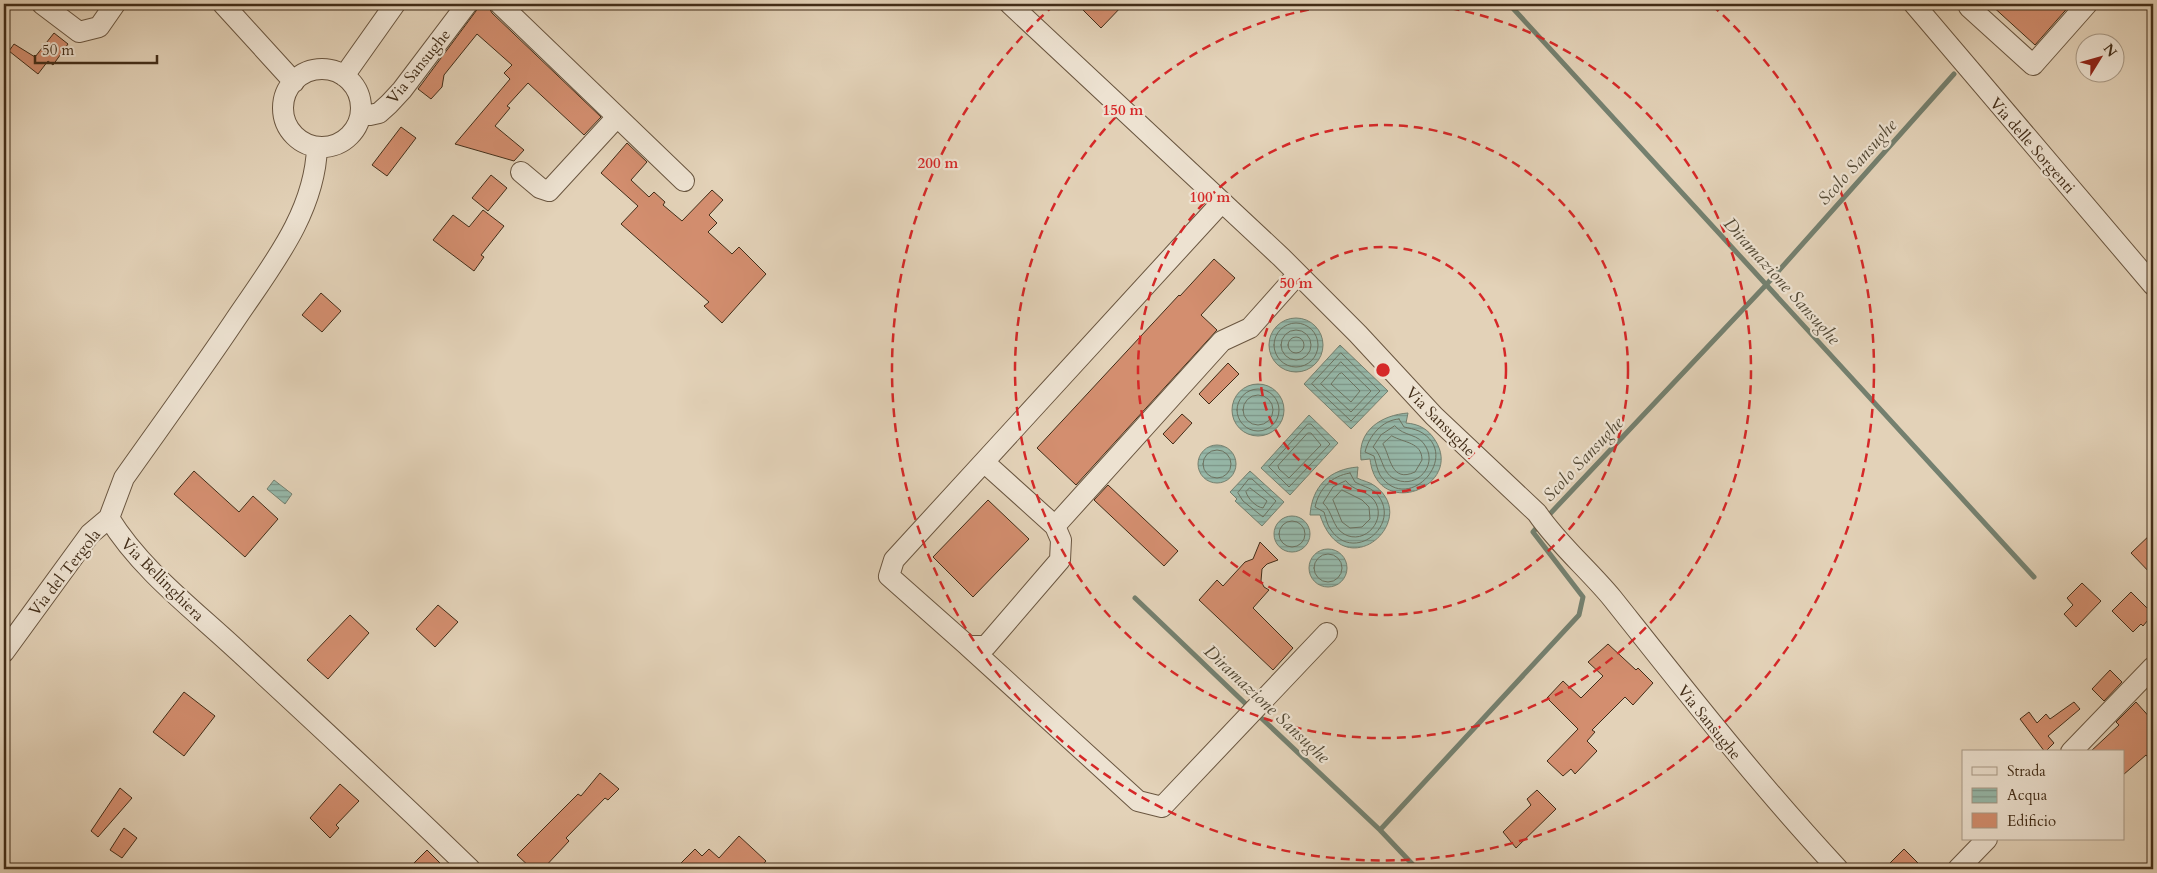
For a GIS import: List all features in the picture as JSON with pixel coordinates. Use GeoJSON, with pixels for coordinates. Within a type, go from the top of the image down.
{"type":"FeatureCollection","features":[{"type":"Feature","properties":{"kind":"street"},"geometry":{"type":"LineString","coordinates":[[42,4],[79,32],[99,27],[115,4]]}},
{"type":"Feature","properties":{"kind":"street"},"geometry":{"type":"LineString","coordinates":[[223,4],[294,82]]}},
{"type":"Feature","properties":{"kind":"street"},"geometry":{"type":"LineString","coordinates":[[344,76],[395,4]]}},
{"type":"Feature","properties":{"kind":"street","name":"Via Sansughe"},"geometry":{"type":"LineString","coordinates":[[361,113],[370,115],[379,112],[389,104],[402,90],[467,4]]}},
{"type":"Feature","properties":{"kind":"street"},"geometry":{"type":"LineString","coordinates":[[500,4],[684,180]]}},
{"type":"Feature","properties":{"kind":"street","name":"Via Sansughe"},"geometry":{"type":"LineString","coordinates":[[1010,4],[1298,274],[1358,334],[1434,416],[1541,519],[1598,581],[1739,758],[1838,869]]}},
{"type":"Feature","properties":{"kind":"street","name":"Via delle Sorgenti"},"geometry":{"type":"LineString","coordinates":[[1914,4],[2153,285]]}},
{"type":"Feature","properties":{"kind":"street"},"geometry":{"type":"LineString","coordinates":[[1972,4],[1969,7],[2032,65],[2087,4]]}},
{"type":"Feature","properties":{"kind":"street"},"geometry":{"type":"LineString","coordinates":[[318,70],[327,70],[344,76],[354,86],[360,99],[361,113],[356,128],[346,139],[333,146],[317,147],[295,136],[286,122],[284,113],[285,97],[294,82],[309,72],[318,70]]}},
{"type":"Feature","properties":{"kind":"street"},"geometry":{"type":"LineString","coordinates":[[521,172],[540,188],[549,191],[617,117]]}},
{"type":"Feature","properties":{"kind":"street"},"geometry":{"type":"LineString","coordinates":[[108,518],[124,478],[285,245],[308,195],[317,163],[317,147]]}},
{"type":"Feature","properties":{"kind":"street"},"geometry":{"type":"LineString","coordinates":[[1222,202],[894,560],[889,576],[1138,801],[1162,807],[1327,633]]}},
{"type":"Feature","properties":{"kind":"street"},"geometry":{"type":"LineString","coordinates":[[1056,526],[1222,341],[1250,328],[1298,274]]}},
{"type":"Feature","properties":{"kind":"street"},"geometry":{"type":"LineString","coordinates":[[968,646],[986,646],[1060,560],[1061,540],[1056,526],[984,462]]}},
{"type":"Feature","properties":{"kind":"street","name":"Via del Tergola"},"geometry":{"type":"LineString","coordinates":[[4,652],[90,534],[108,518]]}},
{"type":"Feature","properties":{"kind":"street","name":"Via Bellinghiera"},"geometry":{"type":"LineString","coordinates":[[108,518],[123,540],[166,584],[409,809],[470,869]]}},
{"type":"Feature","properties":{"kind":"street"},"geometry":{"type":"LineString","coordinates":[[2073,750],[2153,667]]}},
{"type":"Feature","properties":{"kind":"street"},"geometry":{"type":"LineString","coordinates":[[1958,869],[1986,840]]}},
{"type":"Feature","properties":{"kind":"water"},"geometry":{"type":"Polygon","coordinates":[[[1296,318],[1306,320],[1315,326],[1321,335],[1323,345],[1321,355],[1315,364],[1306,370],[1296,372],[1286,370],[1277,364],[1271,355],[1269,345],[1271,335],[1277,326],[1286,320],[1296,318]]]}},
{"type":"Feature","properties":{"kind":"water"},"geometry":{"type":"Polygon","coordinates":[[[1340,345],[1388,391],[1351,429],[1304,384],[1340,345]]]}},
{"type":"Feature","properties":{"kind":"water"},"geometry":{"type":"Polygon","coordinates":[[[1253,384],[1263,384],[1277,391],[1284,405],[1284,415],[1277,429],[1263,436],[1253,436],[1243,432],[1236,425],[1232,415],[1232,405],[1236,395],[1243,388],[1253,384]]]}},
{"type":"Feature","properties":{"kind":"water"},"geometry":{"type":"Polygon","coordinates":[[[1408,413],[1406,423],[1426,430],[1435,440],[1441,457],[1438,471],[1429,483],[1416,490],[1402,493],[1387,489],[1376,478],[1370,459],[1361,460],[1361,449],[1367,432],[1373,426],[1389,417],[1408,413]]]}},
{"type":"Feature","properties":{"kind":"water"},"geometry":{"type":"Polygon","coordinates":[[[1309,415],[1338,443],[1290,495],[1261,468],[1309,415]]]}},
{"type":"Feature","properties":{"kind":"water"},"geometry":{"type":"Polygon","coordinates":[[[1217,445],[1230,451],[1236,464],[1230,477],[1217,483],[1204,477],[1198,464],[1204,451],[1217,445]]]}},
{"type":"Feature","properties":{"kind":"water"},"geometry":{"type":"Polygon","coordinates":[[[1358,467],[1357,478],[1375,486],[1387,500],[1390,515],[1385,530],[1374,541],[1360,547],[1345,546],[1331,536],[1320,515],[1310,515],[1311,505],[1319,488],[1331,475],[1348,468],[1358,467]]]}},
{"type":"Feature","properties":{"kind":"water"},"geometry":{"type":"Polygon","coordinates":[[[1250,471],[1284,502],[1262,526],[1235,501],[1237,499],[1230,492],[1250,471]]]}},
{"type":"Feature","properties":{"kind":"water"},"geometry":{"type":"Polygon","coordinates":[[[274,480],[292,494],[285,504],[267,489],[274,480]]]}},
{"type":"Feature","properties":{"kind":"water"},"geometry":{"type":"Polygon","coordinates":[[[1292,516],[1305,521],[1310,534],[1305,547],[1292,552],[1279,547],[1274,534],[1279,521],[1292,516]]]}},
{"type":"Feature","properties":{"kind":"water"},"geometry":{"type":"Polygon","coordinates":[[[1328,549],[1341,555],[1347,568],[1341,581],[1328,587],[1315,581],[1309,568],[1315,555],[1328,549]]]}},
{"type":"Feature","properties":{"kind":"building"},"geometry":{"type":"Polygon","coordinates":[[[480,4],[486,4],[492,13],[601,117],[584,135],[528,83],[507,106],[510,108],[495,126],[524,150],[514,161],[455,144],[510,79],[504,73],[512,65],[477,34],[444,75],[442,87],[431,99],[418,89],[480,4]]]}},
{"type":"Feature","properties":{"kind":"building"},"geometry":{"type":"Polygon","coordinates":[[[1077,4],[1124,4],[1101,28],[1077,4]]]}},
{"type":"Feature","properties":{"kind":"building"},"geometry":{"type":"Polygon","coordinates":[[[1990,4],[2071,4],[2035,45],[1990,4]]]}},
{"type":"Feature","properties":{"kind":"building"},"geometry":{"type":"Polygon","coordinates":[[[54,33],[68,44],[53,65],[48,61],[38,74],[9,51],[14,44],[35,57],[54,33]]]}},
{"type":"Feature","properties":{"kind":"building"},"geometry":{"type":"Polygon","coordinates":[[[401,127],[416,138],[387,176],[372,165],[401,127]]]}},
{"type":"Feature","properties":{"kind":"building"},"geometry":{"type":"Polygon","coordinates":[[[627,143],[647,162],[631,180],[649,197],[654,192],[665,202],[663,205],[682,221],[712,190],[723,200],[709,215],[717,223],[708,232],[732,254],[739,247],[766,274],[722,323],[704,306],[709,302],[621,224],[638,206],[601,173],[627,143]]]}},
{"type":"Feature","properties":{"kind":"building"},"geometry":{"type":"Polygon","coordinates":[[[491,175],[507,188],[488,211],[472,198],[491,175]]]}},
{"type":"Feature","properties":{"kind":"building"},"geometry":{"type":"Polygon","coordinates":[[[483,210],[504,226],[481,255],[484,257],[474,271],[433,240],[453,215],[469,227],[483,210]]]}},
{"type":"Feature","properties":{"kind":"building"},"geometry":{"type":"Polygon","coordinates":[[[1214,259],[1235,278],[1201,315],[1217,330],[1076,485],[1037,448],[1214,259]]]}},
{"type":"Feature","properties":{"kind":"building"},"geometry":{"type":"Polygon","coordinates":[[[321,293],[341,311],[322,332],[302,315],[321,293]]]}},
{"type":"Feature","properties":{"kind":"building"},"geometry":{"type":"Polygon","coordinates":[[[1228,363],[1239,374],[1209,404],[1199,394],[1228,363]]]}},
{"type":"Feature","properties":{"kind":"building"},"geometry":{"type":"Polygon","coordinates":[[[1182,414],[1192,423],[1173,444],[1163,434],[1182,414]]]}},
{"type":"Feature","properties":{"kind":"building"},"geometry":{"type":"Polygon","coordinates":[[[194,471],[239,512],[253,496],[278,519],[245,557],[174,494],[194,471]]]}},
{"type":"Feature","properties":{"kind":"building"},"geometry":{"type":"Polygon","coordinates":[[[1108,485],[1178,551],[1164,566],[1094,500],[1108,485]]]}},
{"type":"Feature","properties":{"kind":"building"},"geometry":{"type":"Polygon","coordinates":[[[988,500],[1029,539],[973,597],[933,557],[988,500]]]}},
{"type":"Feature","properties":{"kind":"building"},"geometry":{"type":"Polygon","coordinates":[[[2153,532],[2153,576],[2131,553],[2153,532]]]}},
{"type":"Feature","properties":{"kind":"building"},"geometry":{"type":"Polygon","coordinates":[[[1260,542],[1278,560],[1267,564],[1262,569],[1261,581],[1264,587],[1269,590],[1253,608],[1293,648],[1273,670],[1199,600],[1217,580],[1223,586],[1245,562],[1253,559],[1260,542]]]}},
{"type":"Feature","properties":{"kind":"building"},"geometry":{"type":"Polygon","coordinates":[[[2082,583],[2101,601],[2076,627],[2064,614],[2073,605],[2067,598],[2082,583]]]}},
{"type":"Feature","properties":{"kind":"building"},"geometry":{"type":"Polygon","coordinates":[[[2131,592],[2153,614],[2143,626],[2141,624],[2133,632],[2112,611],[2131,592]]]}},
{"type":"Feature","properties":{"kind":"building"},"geometry":{"type":"Polygon","coordinates":[[[438,605],[458,622],[435,647],[416,629],[438,605]]]}},
{"type":"Feature","properties":{"kind":"building"},"geometry":{"type":"Polygon","coordinates":[[[350,615],[369,633],[328,679],[307,660],[350,615]]]}},
{"type":"Feature","properties":{"kind":"building"},"geometry":{"type":"Polygon","coordinates":[[[1608,644],[1636,670],[1638,668],[1653,683],[1633,705],[1625,697],[1592,730],[1595,732],[1587,741],[1597,751],[1575,774],[1571,769],[1563,776],[1547,761],[1578,729],[1547,698],[1563,681],[1581,698],[1603,676],[1588,662],[1608,644]]]}},
{"type":"Feature","properties":{"kind":"building"},"geometry":{"type":"Polygon","coordinates":[[[2110,670],[2122,682],[2104,701],[2092,689],[2110,670]]]}},
{"type":"Feature","properties":{"kind":"building"},"geometry":{"type":"Polygon","coordinates":[[[184,692],[215,716],[184,756],[153,732],[184,692]]]}},
{"type":"Feature","properties":{"kind":"building"},"geometry":{"type":"Polygon","coordinates":[[[2074,702],[2080,709],[2048,736],[2054,743],[2047,750],[2043,750],[2020,719],[2029,712],[2037,723],[2046,714],[2050,719],[2074,702]]]}},
{"type":"Feature","properties":{"kind":"building"},"geometry":{"type":"Polygon","coordinates":[[[2136,702],[2153,721],[2153,763],[2146,755],[2124,774],[2124,750],[2092,750],[2119,725],[2116,722],[2136,702]]]}},
{"type":"Feature","properties":{"kind":"building"},"geometry":{"type":"Polygon","coordinates":[[[600,773],[619,789],[608,800],[605,798],[566,838],[569,841],[543,869],[532,869],[517,855],[578,794],[581,796],[600,773]]]}},
{"type":"Feature","properties":{"kind":"building"},"geometry":{"type":"Polygon","coordinates":[[[340,784],[359,801],[336,825],[339,828],[330,838],[310,818],[340,784]]]}},
{"type":"Feature","properties":{"kind":"building"},"geometry":{"type":"Polygon","coordinates":[[[120,788],[132,798],[98,837],[91,831],[120,788]]]}},
{"type":"Feature","properties":{"kind":"building"},"geometry":{"type":"Polygon","coordinates":[[[1537,790],[1556,809],[1516,848],[1503,832],[1531,805],[1527,799],[1537,790]]]}},
{"type":"Feature","properties":{"kind":"building"},"geometry":{"type":"Polygon","coordinates":[[[124,828],[137,838],[122,858],[110,850],[124,828]]]}},
{"type":"Feature","properties":{"kind":"building"},"geometry":{"type":"Polygon","coordinates":[[[739,836],[766,861],[759,869],[675,869],[695,849],[702,856],[709,849],[719,858],[739,836]]]}},
{"type":"Feature","properties":{"kind":"building"},"geometry":{"type":"Polygon","coordinates":[[[1904,849],[1924,869],[1884,869],[1904,849]]]}},
{"type":"Feature","properties":{"kind":"building"},"geometry":{"type":"Polygon","coordinates":[[[427,850],[446,869],[408,869],[427,850]]]}},
{"type":"Feature","properties":{"kind":"waterway","name":"Diramazione Sansughe"},"geometry":{"type":"LineString","coordinates":[[1509,4],[2034,577]]}},
{"type":"Feature","properties":{"kind":"waterway","name":"Scolo Sansughe"},"geometry":{"type":"LineString","coordinates":[[1547,517],[1766,285],[1954,74]]}},
{"type":"Feature","properties":{"kind":"waterway","name":"Scolo Sansughe"},"geometry":{"type":"LineString","coordinates":[[1417,869],[1380,830],[1579,615],[1583,597],[1533,532],[1539,525]]}},
{"type":"Feature","properties":{"kind":"waterway","name":"Diramazione Sansughe"},"geometry":{"type":"LineString","coordinates":[[1135,598],[1250,708]]}},
{"type":"Feature","properties":{"kind":"waterway","name":"Diramazione Sansughe"},"geometry":{"type":"LineString","coordinates":[[1257,714],[1380,830]]}}]}
